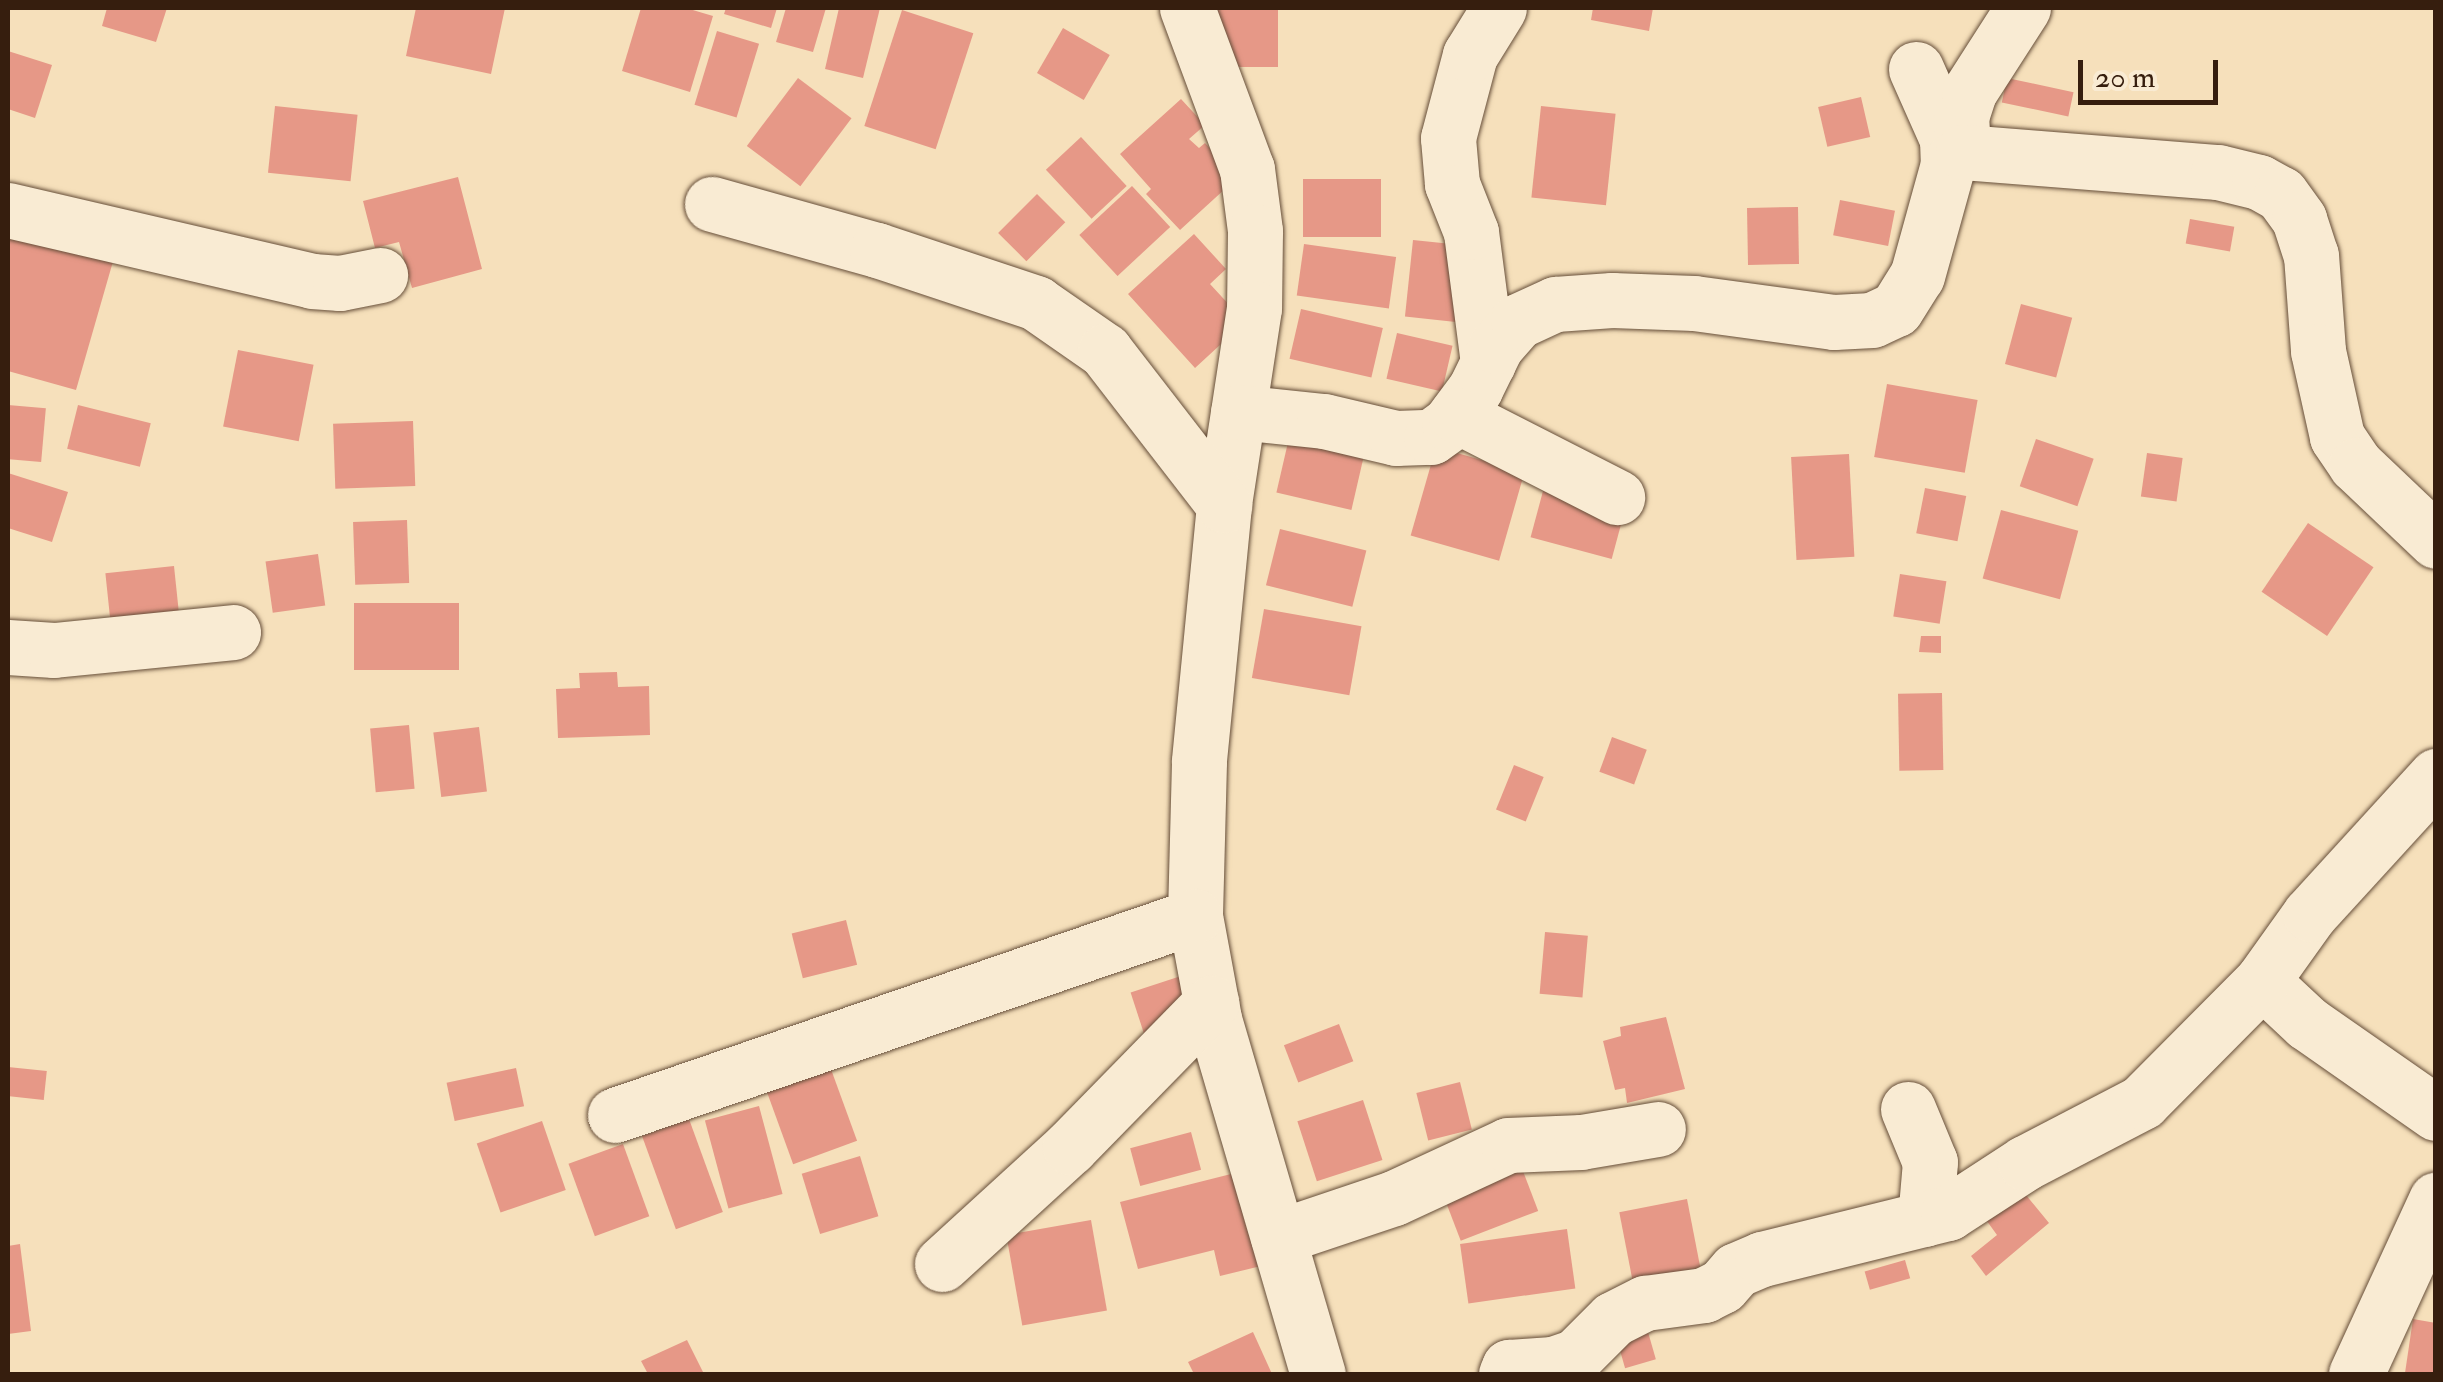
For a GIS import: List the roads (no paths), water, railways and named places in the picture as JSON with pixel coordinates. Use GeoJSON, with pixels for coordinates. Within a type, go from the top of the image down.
{"type":"FeatureCollection","features":[{"type":"Feature","properties":{"kind":"street"},"geometry":{"type":"LineString","coordinates":[[1187,8],[1247,169],[1255,231],[1254,308],[1224,505],[1200,762],[1195,916],[1211,1003],[1321,1374]]}},
{"type":"Feature","properties":{"kind":"street"},"geometry":{"type":"LineString","coordinates":[[1488,364],[1472,232],[1452,184],[1448,138],[1470,55],[1500,8]]}},
{"type":"Feature","properties":{"kind":"street"},"geometry":{"type":"LineString","coordinates":[[1238,412],[1324,421],[1396,438],[1431,436],[1456,414],[1518,321],[1555,304],[1612,300],[1694,303],[1834,322],[1872,320],[1896,309],[1917,276],[1956,158],[1960,117],[1969,92],[2023,8]]}},
{"type":"Feature","properties":{"kind":"street"},"geometry":{"type":"LineString","coordinates":[[1916,69],[1956,158]]}},
{"type":"Feature","properties":{"kind":"street"},"geometry":{"type":"LineString","coordinates":[[1956,158],[2218,172],[2282,194],[2298,219],[2311,254],[2318,351],[2337,437],[2356,465],[2436,541]]}},
{"type":"Feature","properties":{"kind":"street"},"geometry":{"type":"LineString","coordinates":[[712,204],[877,250],[1036,303],[1105,351],[1224,505]]}},
{"type":"Feature","properties":{"kind":"street"},"geometry":{"type":"LineString","coordinates":[[8,210],[312,281],[340,283],[380,275]]}},
{"type":"Feature","properties":{"kind":"street"},"geometry":{"type":"LineString","coordinates":[[1456,414],[1617,497]]}},
{"type":"Feature","properties":{"kind":"street"},"geometry":{"type":"LineString","coordinates":[[8,647],[54,650],[233,632]]}},
{"type":"Feature","properties":{"kind":"street"},"geometry":{"type":"LineString","coordinates":[[1506,1374],[1509,1367],[1553,1364],[1576,1356],[1612,1318],[1645,1303],[1704,1296],[1722,1286],[1736,1270],[1762,1259],[1948,1213],[2052,1147],[2142,1102],[2262,981],[2310,914],[2436,776]]}},
{"type":"Feature","properties":{"kind":"street"},"geometry":{"type":"LineString","coordinates":[[615,1115],[1195,916]]}},
{"type":"Feature","properties":{"kind":"street"},"geometry":{"type":"LineString","coordinates":[[2262,981],[2306,1024],[2436,1113]]}},
{"type":"Feature","properties":{"kind":"street"},"geometry":{"type":"LineString","coordinates":[[942,1264],[1070,1147],[1211,1003]]}},
{"type":"Feature","properties":{"kind":"street"},"geometry":{"type":"LineString","coordinates":[[1908,1110],[1930,1162],[1925,1219]]}},
{"type":"Feature","properties":{"kind":"street"},"geometry":{"type":"LineString","coordinates":[[1278,1237],[1394,1198],[1508,1145],[1581,1142],[1658,1129]]}},
{"type":"Feature","properties":{"kind":"street"},"geometry":{"type":"LineString","coordinates":[[2356,1374],[2436,1200]]}}]}
